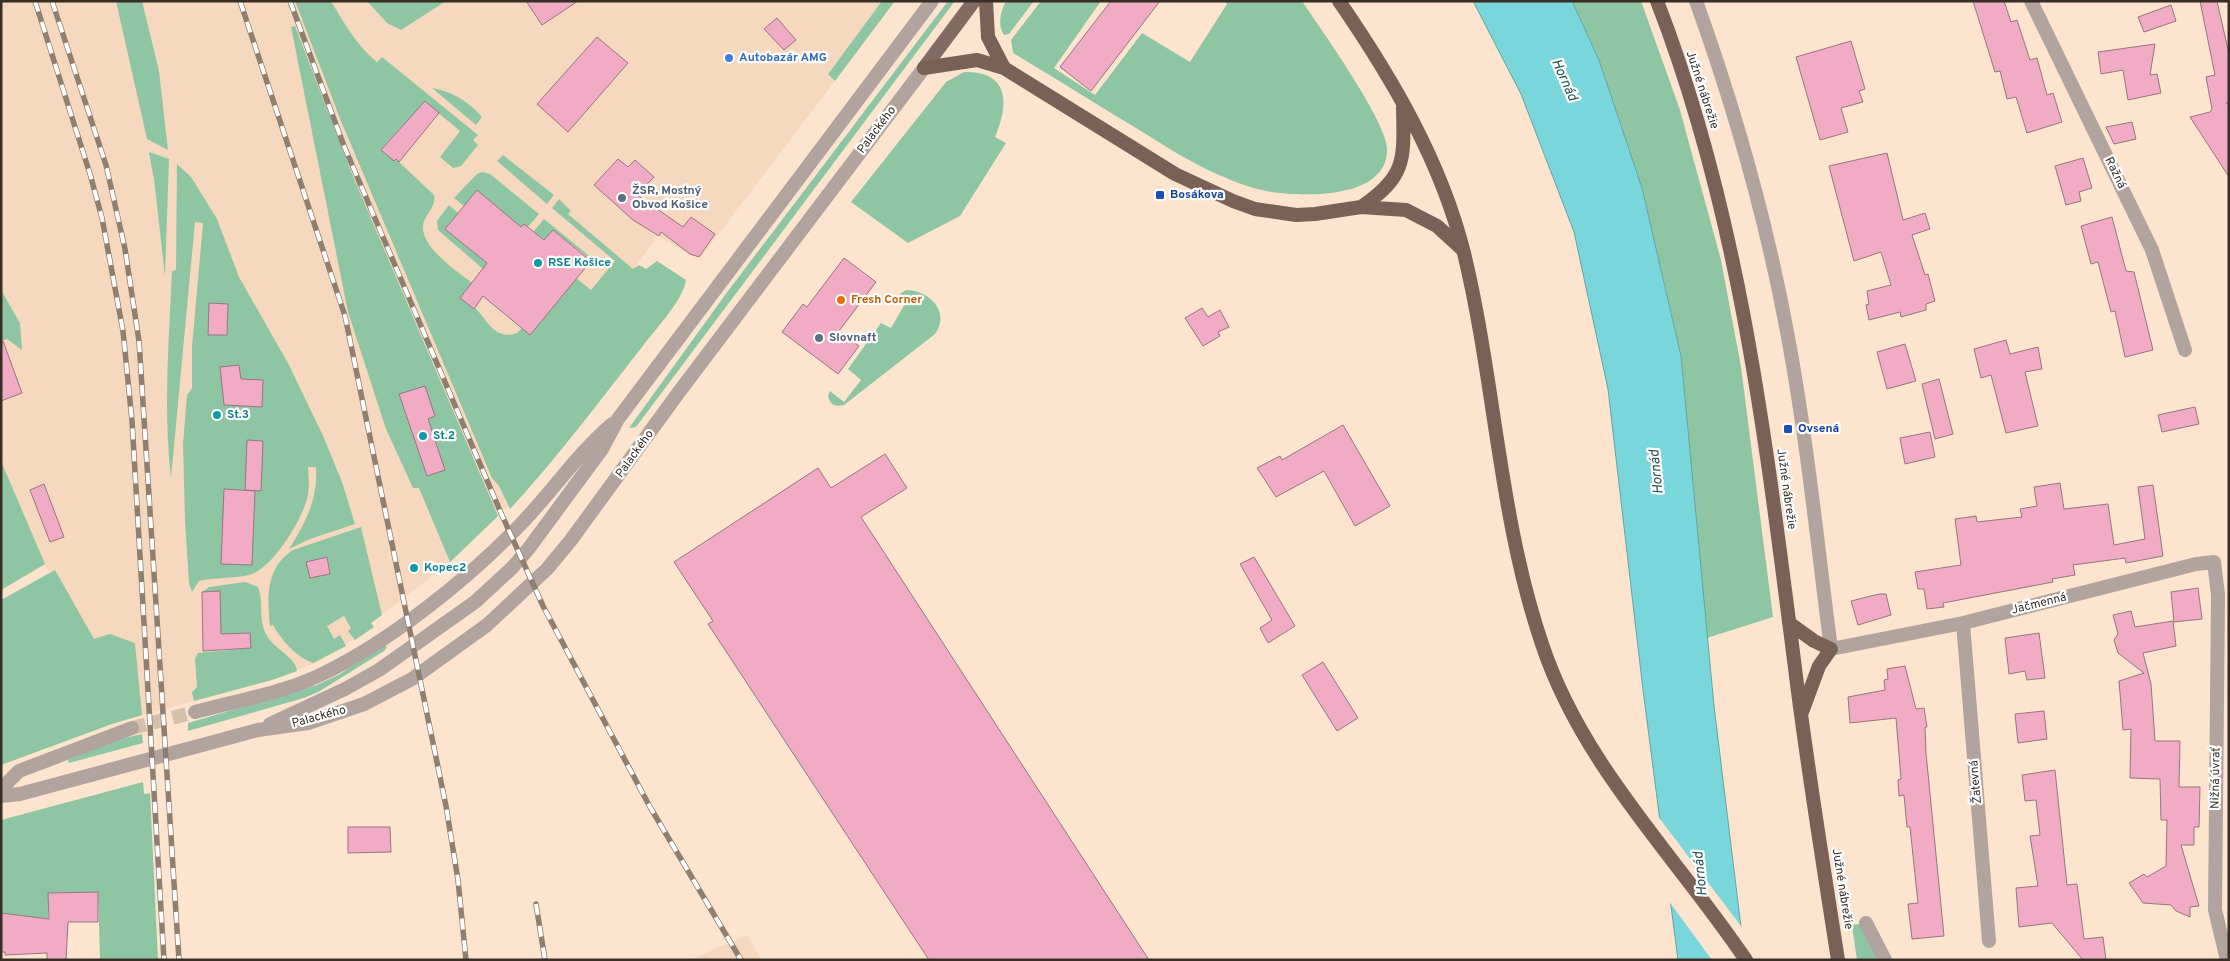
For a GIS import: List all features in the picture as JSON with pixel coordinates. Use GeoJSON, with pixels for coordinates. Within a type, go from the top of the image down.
{"type":"FeatureCollection","features":[{"type":"Feature","properties":{"kind":"highway"},"geometry":{"type":"LineString","coordinates":[[986,1],[988,37],[1004,68]]}},
{"type":"Feature","properties":{"kind":"highway"},"geometry":{"type":"LineString","coordinates":[[1339,1],[1403,103],[1435,168],[1463,250],[1485,355],[1516,543],[1531,607],[1551,668],[1588,740],[1614,783],[1746,960]]}},
{"type":"Feature","properties":{"kind":"highway","name":"Južné nábrežie"},"geometry":{"type":"LineString","coordinates":[[1657,1],[1689,96],[1729,238],[1760,404],[1801,716],[1838,960]]}},
{"type":"Feature","properties":{"kind":"highway"},"geometry":{"type":"LineString","coordinates":[[924,68],[977,60],[1004,68],[1168,170],[1233,201],[1255,208],[1296,215],[1331,212],[1361,206],[1406,210],[1437,226],[1463,250]]}},
{"type":"Feature","properties":{"kind":"highway"},"geometry":{"type":"LineString","coordinates":[[1361,206],[1383,192],[1398,171],[1404,141],[1403,103]]}},
{"type":"Feature","properties":{"kind":"highway"},"geometry":{"type":"LineString","coordinates":[[1789,623],[1814,642],[1831,649],[1819,666],[1801,716]]}},
{"type":"Feature","properties":{"kind":"main road"},"geometry":{"type":"LineString","coordinates":[[924,68],[974,1]]}},
{"type":"Feature","properties":{"kind":"street","name":"Palackého"},"geometry":{"type":"LineString","coordinates":[[258,730],[379,670],[475,602],[512,568],[602,449],[618,419],[932,1]]}},
{"type":"Feature","properties":{"kind":"street","name":"Južné nábrežie"},"geometry":{"type":"LineString","coordinates":[[1696,1],[1724,79],[1743,141],[1770,249],[1795,380],[1831,649]]}},
{"type":"Feature","properties":{"kind":"street","name":"Ražná"},"geometry":{"type":"LineString","coordinates":[[2031,1],[2152,250],[2186,350]]}},
{"type":"Feature","properties":{"kind":"street","name":"Palackého"},"geometry":{"type":"LineString","coordinates":[[1,796],[20,794],[258,730],[308,723],[333,715],[393,690],[429,668],[487,625],[547,569],[924,68]]}},
{"type":"Feature","properties":{"kind":"street","name":"Palackého"},"geometry":{"type":"LineString","coordinates":[[194,712],[294,685],[348,660],[382,638],[464,576],[498,546],[520,525],[593,440],[618,419]]}},
{"type":"Feature","properties":{"kind":"street","name":"Jačmenná"},"geometry":{"type":"LineString","coordinates":[[1831,649],[1963,623],[2214,562],[2218,595]]}},
{"type":"Feature","properties":{"kind":"street","name":"Nižná úvrať"},"geometry":{"type":"LineString","coordinates":[[2218,595],[2215,910],[2227,960]]}},
{"type":"Feature","properties":{"kind":"street","name":"Žatevná"},"geometry":{"type":"LineString","coordinates":[[1963,623],[1989,941]]}},
{"type":"Feature","properties":{"kind":"street"},"geometry":{"type":"LineString","coordinates":[[1,789],[19,771],[132,728]]}},
{"type":"Feature","properties":{"kind":"street"},"geometry":{"type":"LineString","coordinates":[[1866,923],[1885,960]]}},
{"type":"Feature","properties":{"kind":"shaded area"},"geometry":{"type":"Polygon","coordinates":[[[1,1],[882,1],[828,73],[835,81],[701,257],[689,255],[647,229],[657,236],[492,478],[499,486],[508,506],[453,560],[371,623],[374,627],[318,662],[272,680],[132,718],[45,565],[1,590],[1,1]]]}},
{"type":"Feature","properties":{"kind":"shaded area"},"geometry":{"type":"Polygon","coordinates":[[[747,935],[762,960],[689,960],[747,935]]]}},
{"type":"Feature","properties":{"kind":"green space"},"geometry":{"type":"Polygon","coordinates":[[[116,1],[142,1],[159,71],[168,150],[147,139],[116,1]]]}},
{"type":"Feature","properties":{"kind":"green space"},"geometry":{"type":"Polygon","coordinates":[[[295,1],[331,1],[351,34],[370,56],[377,62],[382,57],[478,135],[473,140],[478,145],[461,166],[453,168],[440,157],[460,131],[425,102],[406,124],[420,136],[416,141],[400,128],[381,150],[399,162],[434,195],[434,204],[425,219],[423,227],[425,236],[430,245],[447,264],[486,293],[483,296],[470,285],[460,298],[478,310],[486,322],[499,333],[510,335],[517,333],[576,278],[591,290],[615,261],[552,208],[559,199],[571,211],[568,214],[633,269],[639,265],[646,269],[657,261],[686,280],[680,296],[668,315],[561,450],[510,509],[499,486],[492,478],[341,121],[295,1]]]}},
{"type":"Feature","properties":{"kind":"green space"},"geometry":{"type":"Polygon","coordinates":[[[367,1],[446,1],[401,30],[387,23],[367,1]]]}},
{"type":"Feature","properties":{"kind":"green space"},"geometry":{"type":"Polygon","coordinates":[[[882,1],[895,1],[835,81],[828,74],[882,1]]]}},
{"type":"Feature","properties":{"kind":"green space"},"geometry":{"type":"Polygon","coordinates":[[[948,1],[955,1],[636,427],[629,428],[728,291],[948,1]]]}},
{"type":"Feature","properties":{"kind":"green space"},"geometry":{"type":"Polygon","coordinates":[[[1006,1],[1034,1],[1009,34],[1004,35],[1000,18],[1006,1]]]}},
{"type":"Feature","properties":{"kind":"green space"},"geometry":{"type":"Polygon","coordinates":[[[1041,1],[1101,1],[1054,68],[1095,95],[1142,33],[1190,62],[1227,4],[1224,1],[1302,1],[1337,52],[1376,117],[1384,135],[1387,148],[1384,165],[1375,177],[1360,186],[1324,194],[1287,194],[1256,189],[1208,170],[1176,153],[1013,53],[1011,40],[1041,1]]]}},
{"type":"Feature","properties":{"kind":"green space"},"geometry":{"type":"Polygon","coordinates":[[[1572,1],[1641,1],[1680,110],[1721,260],[1741,367],[1773,617],[1707,638],[1681,356],[1642,188],[1599,60],[1572,1]]]}},
{"type":"Feature","properties":{"kind":"green space"},"geometry":{"type":"Polygon","coordinates":[[[295,26],[352,174],[498,516],[450,562],[419,488],[413,488],[386,429],[348,312],[291,27],[295,26]]]}},
{"type":"Feature","properties":{"kind":"green space"},"geometry":{"type":"Polygon","coordinates":[[[964,72],[979,73],[990,77],[998,83],[1002,92],[1003,113],[995,137],[1006,143],[960,216],[908,243],[851,202],[946,82],[964,72]]]}},
{"type":"Feature","properties":{"kind":"green space"},"geometry":{"type":"Polygon","coordinates":[[[432,88],[460,98],[482,117],[476,125],[432,88]]]}},
{"type":"Feature","properties":{"kind":"green space"},"geometry":{"type":"Polygon","coordinates":[[[149,152],[169,159],[165,276],[154,179],[149,152]]]}},
{"type":"Feature","properties":{"kind":"green space"},"geometry":{"type":"Polygon","coordinates":[[[503,155],[554,195],[547,204],[497,161],[503,155]]]}},
{"type":"Feature","properties":{"kind":"green space"},"geometry":{"type":"Polygon","coordinates":[[[177,164],[191,177],[217,219],[239,277],[289,365],[324,438],[342,482],[355,524],[310,539],[289,549],[306,520],[313,500],[316,467],[308,467],[309,489],[306,502],[291,533],[267,564],[249,575],[199,581],[192,592],[189,583],[185,520],[183,444],[187,395],[192,388],[192,347],[203,223],[195,222],[171,478],[167,426],[167,374],[172,271],[176,270],[177,164]]]}},
{"type":"Feature","properties":{"kind":"green space"},"geometry":{"type":"Polygon","coordinates":[[[482,172],[490,174],[539,214],[528,227],[521,227],[464,206],[454,198],[477,174],[482,172]]]}},
{"type":"Feature","properties":{"kind":"green space"},"geometry":{"type":"Polygon","coordinates":[[[449,205],[458,213],[445,229],[490,265],[483,269],[438,230],[437,221],[449,205]]]}},
{"type":"Feature","properties":{"kind":"green space"},"geometry":{"type":"Polygon","coordinates":[[[544,219],[593,259],[593,261],[553,230],[544,240],[533,232],[544,219]]]}},
{"type":"Feature","properties":{"kind":"green space"},"geometry":{"type":"Polygon","coordinates":[[[1,290],[20,323],[22,350],[7,339],[1,341],[1,290]]]}},
{"type":"Feature","properties":{"kind":"green space"},"geometry":{"type":"Polygon","coordinates":[[[906,290],[915,291],[930,298],[939,310],[939,326],[935,334],[844,405],[833,405],[828,396],[830,391],[844,402],[861,380],[848,369],[881,323],[891,328],[906,302],[897,296],[906,290]]]}},
{"type":"Feature","properties":{"kind":"green space"},"geometry":{"type":"Polygon","coordinates":[[[1,461],[45,564],[1,590],[1,461]]]}},
{"type":"Feature","properties":{"kind":"green space"},"geometry":{"type":"Polygon","coordinates":[[[361,527],[382,615],[371,623],[374,627],[355,640],[348,631],[351,628],[344,616],[327,626],[334,639],[340,635],[346,646],[313,663],[295,653],[273,625],[270,626],[269,594],[273,574],[284,557],[293,550],[361,527]]]}},
{"type":"Feature","properties":{"kind":"green space"},"geometry":{"type":"Polygon","coordinates":[[[55,570],[94,639],[110,634],[135,643],[142,715],[112,724],[1,765],[1,600],[55,570]]]}},
{"type":"Feature","properties":{"kind":"green space"},"geometry":{"type":"Polygon","coordinates":[[[245,582],[258,587],[265,632],[272,643],[290,658],[297,671],[272,680],[194,701],[192,692],[197,687],[195,659],[198,653],[251,648],[250,633],[221,634],[220,592],[202,592],[209,587],[245,582]]]}},
{"type":"Feature","properties":{"kind":"green space"},"geometry":{"type":"Polygon","coordinates":[[[384,645],[387,647],[384,651],[320,691],[304,698],[188,731],[188,723],[317,685],[340,674],[384,645]]]}},
{"type":"Feature","properties":{"kind":"green space"},"geometry":{"type":"Polygon","coordinates":[[[142,734],[143,743],[69,763],[68,760],[116,740],[142,734]]]}},
{"type":"Feature","properties":{"kind":"green space"},"geometry":{"type":"Polygon","coordinates":[[[143,782],[144,794],[150,793],[158,960],[100,960],[98,892],[48,893],[48,919],[1,913],[1,820],[143,782]]]}},
{"type":"Feature","properties":{"kind":"green space"},"geometry":{"type":"Polygon","coordinates":[[[1866,923],[1885,960],[1857,960],[1852,925],[1866,923]]]}},
{"type":"Feature","properties":{"kind":"water","name":"Hornád"},"geometry":{"type":"Polygon","coordinates":[[[1473,1],[1572,1],[1599,60],[1642,188],[1681,356],[1714,706],[1745,960],[1678,960],[1643,690],[1608,389],[1574,232],[1521,94],[1473,1]]]}},
{"type":"Feature","properties":{"kind":"pier"},"geometry":{"type":"Polygon","coordinates":[[[1657,815],[1744,930],[1748,960],[1712,960],[1668,900],[1657,815]]]}},
{"type":"Feature","properties":{"kind":"building"},"geometry":{"type":"Polygon","coordinates":[[[526,1],[578,1],[542,25],[526,1]]]}},
{"type":"Feature","properties":{"kind":"building"},"geometry":{"type":"Polygon","coordinates":[[[1111,1],[1160,1],[1091,91],[1060,67],[1111,1]]]}},
{"type":"Feature","properties":{"kind":"building"},"geometry":{"type":"Polygon","coordinates":[[[1973,1],[2004,1],[2011,22],[2017,20],[2030,60],[2037,58],[2047,95],[2053,93],[2062,122],[2027,133],[2016,97],[2007,99],[2000,71],[1995,72],[1973,1]]]}},
{"type":"Feature","properties":{"kind":"building"},"geometry":{"type":"Polygon","coordinates":[[[2200,1],[2217,1],[2229,54],[2229,103],[2226,103],[2229,105],[2229,177],[2190,117],[2210,112],[2212,109],[2206,77],[2215,75],[2200,1]]]}},
{"type":"Feature","properties":{"kind":"building"},"geometry":{"type":"Polygon","coordinates":[[[2171,5],[2176,21],[2144,32],[2138,17],[2171,5]]]}},
{"type":"Feature","properties":{"kind":"building"},"geometry":{"type":"Polygon","coordinates":[[[777,18],[796,40],[784,50],[764,29],[777,18]]]}},
{"type":"Feature","properties":{"kind":"building"},"geometry":{"type":"Polygon","coordinates":[[[597,37],[628,63],[568,132],[537,104],[597,37]]]}},
{"type":"Feature","properties":{"kind":"building"},"geometry":{"type":"Polygon","coordinates":[[[1851,41],[1865,89],[1859,91],[1863,102],[1841,108],[1848,132],[1820,140],[1796,57],[1851,41]]]}},
{"type":"Feature","properties":{"kind":"building"},"geometry":{"type":"Polygon","coordinates":[[[2155,44],[2150,75],[2157,74],[2161,93],[2128,100],[2123,70],[2101,74],[2098,52],[2155,44]]]}},
{"type":"Feature","properties":{"kind":"building"},"geometry":{"type":"Polygon","coordinates":[[[425,101],[439,113],[399,162],[396,159],[394,161],[381,150],[425,101]]]}},
{"type":"Feature","properties":{"kind":"building"},"geometry":{"type":"Polygon","coordinates":[[[2132,122],[2136,139],[2114,144],[2106,127],[2132,122]]]}},
{"type":"Feature","properties":{"kind":"building"},"geometry":{"type":"Polygon","coordinates":[[[1887,153],[1903,220],[1925,213],[1930,229],[1912,235],[1925,275],[1928,274],[1935,301],[1926,304],[1926,310],[1901,317],[1900,312],[1869,320],[1866,305],[1869,304],[1867,291],[1891,285],[1881,252],[1854,261],[1829,166],[1887,153]]]}},
{"type":"Feature","properties":{"kind":"building"},"geometry":{"type":"Polygon","coordinates":[[[2083,158],[2092,188],[2079,192],[2081,201],[2066,205],[2055,166],[2083,158]]]}},
{"type":"Feature","properties":{"kind":"building"},"geometry":{"type":"Polygon","coordinates":[[[618,159],[628,167],[635,160],[654,177],[637,195],[683,227],[691,217],[715,234],[699,257],[690,254],[661,232],[659,236],[633,220],[594,185],[618,159]]]}},
{"type":"Feature","properties":{"kind":"building","name":"RSE Košice"},"geometry":{"type":"Polygon","coordinates":[[[477,190],[521,227],[524,224],[544,240],[553,230],[591,261],[530,335],[483,296],[474,309],[460,298],[487,263],[445,229],[477,190]]]}},
{"type":"Feature","properties":{"kind":"building"},"geometry":{"type":"Polygon","coordinates":[[[2112,217],[2126,271],[2134,272],[2153,350],[2125,357],[2115,311],[2111,312],[2098,262],[2091,264],[2081,226],[2112,217]]]}},
{"type":"Feature","properties":{"kind":"building"},"geometry":{"type":"Polygon","coordinates":[[[844,258],[876,282],[839,331],[859,346],[838,374],[782,332],[803,304],[807,307],[844,258]]]}},
{"type":"Feature","properties":{"kind":"building"},"geometry":{"type":"Polygon","coordinates":[[[209,303],[228,304],[227,335],[208,335],[209,303]]]}},
{"type":"Feature","properties":{"kind":"building"},"geometry":{"type":"Polygon","coordinates":[[[1202,308],[1208,317],[1220,310],[1229,327],[1218,332],[1220,336],[1203,346],[1185,318],[1202,308]]]}},
{"type":"Feature","properties":{"kind":"building"},"geometry":{"type":"Polygon","coordinates":[[[2006,340],[2010,354],[2038,347],[2042,369],[2025,372],[2038,426],[2006,433],[1991,375],[1981,378],[1974,349],[2006,340]]]}},
{"type":"Feature","properties":{"kind":"building"},"geometry":{"type":"Polygon","coordinates":[[[3,341],[22,393],[1,401],[1,342],[3,341]]]}},
{"type":"Feature","properties":{"kind":"building"},"geometry":{"type":"Polygon","coordinates":[[[1905,344],[1916,381],[1887,389],[1877,352],[1905,344]]]}},
{"type":"Feature","properties":{"kind":"building"},"geometry":{"type":"Polygon","coordinates":[[[239,365],[241,379],[263,380],[262,407],[224,405],[220,367],[239,365]]]}},
{"type":"Feature","properties":{"kind":"building"},"geometry":{"type":"Polygon","coordinates":[[[1939,379],[1953,434],[1935,439],[1922,384],[1939,379]]]}},
{"type":"Feature","properties":{"kind":"building","name":"St.2"},"geometry":{"type":"Polygon","coordinates":[[[425,386],[435,416],[428,419],[445,470],[427,476],[399,394],[425,386]]]}},
{"type":"Feature","properties":{"kind":"building"},"geometry":{"type":"Polygon","coordinates":[[[2195,407],[2199,424],[2162,432],[2158,415],[2195,407]]]}},
{"type":"Feature","properties":{"kind":"building"},"geometry":{"type":"Polygon","coordinates":[[[1343,425],[1390,506],[1355,526],[1324,471],[1276,497],[1257,468],[1280,456],[1282,460],[1343,425]]]}},
{"type":"Feature","properties":{"kind":"building"},"geometry":{"type":"Polygon","coordinates":[[[1930,432],[1935,457],[1905,464],[1900,438],[1930,432]]]}},
{"type":"Feature","properties":{"kind":"building"},"geometry":{"type":"Polygon","coordinates":[[[247,440],[263,441],[261,491],[245,490],[247,440]]]}},
{"type":"Feature","properties":{"kind":"building"},"geometry":{"type":"Polygon","coordinates":[[[885,454],[907,488],[861,517],[1149,960],[929,960],[708,624],[713,621],[674,562],[818,468],[831,488],[885,454]]]}},
{"type":"Feature","properties":{"kind":"building"},"geometry":{"type":"Polygon","coordinates":[[[2060,483],[2064,509],[2108,504],[2114,545],[2145,539],[2138,487],[2153,485],[2163,556],[2126,563],[2125,558],[2073,565],[2075,575],[2052,579],[2053,582],[1943,603],[1944,607],[1927,609],[1924,589],[1918,589],[1915,572],[1961,565],[1955,519],[1976,516],[1977,522],[2022,517],[2020,509],[2037,506],[2034,487],[2060,483]]]}},
{"type":"Feature","properties":{"kind":"building"},"geometry":{"type":"Polygon","coordinates":[[[44,484],[64,537],[50,542],[30,490],[44,484]]]}},
{"type":"Feature","properties":{"kind":"building"},"geometry":{"type":"Polygon","coordinates":[[[224,489],[255,491],[252,565],[221,564],[224,489]]]}},
{"type":"Feature","properties":{"kind":"building"},"geometry":{"type":"Polygon","coordinates":[[[327,557],[330,574],[310,578],[306,562],[327,557]]]}},
{"type":"Feature","properties":{"kind":"building"},"geometry":{"type":"Polygon","coordinates":[[[1254,557],[1295,626],[1268,643],[1260,628],[1272,620],[1240,564],[1254,557]]]}},
{"type":"Feature","properties":{"kind":"building"},"geometry":{"type":"Polygon","coordinates":[[[2198,588],[2202,619],[2174,622],[2171,592],[2198,588]]]}},
{"type":"Feature","properties":{"kind":"building"},"geometry":{"type":"Polygon","coordinates":[[[220,591],[221,634],[250,633],[251,648],[203,651],[202,592],[220,591]]]}},
{"type":"Feature","properties":{"kind":"building"},"geometry":{"type":"Polygon","coordinates":[[[1886,594],[1891,615],[1858,625],[1851,601],[1886,594]]]}},
{"type":"Feature","properties":{"kind":"building"},"geometry":{"type":"Polygon","coordinates":[[[2131,611],[2135,627],[2173,621],[2176,646],[2143,653],[2151,684],[2155,741],[2180,741],[2179,787],[2200,787],[2199,827],[2194,827],[2194,845],[2181,845],[2199,906],[2190,907],[2190,917],[2176,911],[2171,905],[2143,903],[2129,883],[2144,874],[2147,877],[2166,866],[2167,820],[2161,820],[2160,779],[2130,778],[2131,729],[2123,730],[2119,681],[2144,673],[2118,653],[2114,640],[2118,634],[2113,615],[2131,611]]]}},
{"type":"Feature","properties":{"kind":"building"},"geometry":{"type":"Polygon","coordinates":[[[2039,633],[2045,678],[2027,680],[2025,671],[2009,674],[2005,638],[2039,633]]]}},
{"type":"Feature","properties":{"kind":"building"},"geometry":{"type":"Polygon","coordinates":[[[1323,662],[1358,718],[1337,731],[1302,675],[1323,662]]]}},
{"type":"Feature","properties":{"kind":"building"},"geometry":{"type":"Polygon","coordinates":[[[1905,666],[1916,709],[1924,708],[1927,727],[1925,727],[1926,753],[1944,936],[1912,939],[1908,904],[1918,903],[1910,827],[1907,827],[1904,795],[1899,796],[1898,780],[1901,779],[1896,718],[1850,723],[1848,697],[1885,690],[1884,680],[1888,679],[1887,669],[1905,666]]]}},
{"type":"Feature","properties":{"kind":"building"},"geometry":{"type":"Polygon","coordinates":[[[2044,711],[2047,739],[2018,743],[2015,714],[2044,711]]]}},
{"type":"Feature","properties":{"kind":"building"},"geometry":{"type":"Polygon","coordinates":[[[2055,770],[2067,885],[2077,884],[2084,939],[2103,937],[2106,960],[2083,960],[2052,923],[2019,927],[2016,888],[2038,886],[2030,836],[2040,835],[2036,800],[2025,801],[2022,775],[2055,770]]]}},
{"type":"Feature","properties":{"kind":"building"},"geometry":{"type":"Polygon","coordinates":[[[348,827],[390,827],[391,852],[348,853],[348,827]]]}},
{"type":"Feature","properties":{"kind":"building"},"geometry":{"type":"Polygon","coordinates":[[[98,892],[98,922],[68,922],[66,960],[47,960],[47,953],[5,955],[5,952],[1,952],[1,913],[49,919],[48,893],[98,892]]]}},
{"type":"Feature","properties":{"kind":"tunnel"},"geometry":{"type":"LineString","coordinates":[[132,728],[195,712]]}},
{"type":"Feature","properties":{"kind":"railway"},"geometry":{"type":"LineString","coordinates":[[35,1],[90,174],[102,218],[123,331],[132,421],[164,960]]}},
{"type":"Feature","properties":{"kind":"railway"},"geometry":{"type":"LineString","coordinates":[[52,1],[106,165],[125,249],[139,341],[179,960]]}},
{"type":"Feature","properties":{"kind":"railway"},"geometry":{"type":"LineString","coordinates":[[240,1],[345,316],[446,806],[458,880],[466,960]]}},
{"type":"Feature","properties":{"kind":"railway"},"geometry":{"type":"LineString","coordinates":[[290,1],[344,146],[501,513],[543,606],[650,807],[741,960]]}},
{"type":"Feature","properties":{"kind":"railway"},"geometry":{"type":"LineString","coordinates":[[536,904],[545,960]]}},
{"type":"Feature","properties":{"kind":"place","name":"Autobazár AMG"},"geometry":{"type":"Point","coordinates":[729,58]}},
{"type":"Feature","properties":{"kind":"place","name":"Bosákova"},"geometry":{"type":"Point","coordinates":[1160,195]}},
{"type":"Feature","properties":{"kind":"place","name":"ŽSR, Mostný Obvod Košice"},"geometry":{"type":"Point","coordinates":[622,198]}},
{"type":"Feature","properties":{"kind":"place","name":"RSE Košice"},"geometry":{"type":"Point","coordinates":[538,263]}},
{"type":"Feature","properties":{"kind":"place","name":"Fresh Corner"},"geometry":{"type":"Point","coordinates":[841,300]}},
{"type":"Feature","properties":{"kind":"place","name":"Slovnaft"},"geometry":{"type":"Point","coordinates":[819,338]}},
{"type":"Feature","properties":{"kind":"place","name":"St.3"},"geometry":{"type":"Point","coordinates":[217,415]}},
{"type":"Feature","properties":{"kind":"place","name":"Ovsená"},"geometry":{"type":"Point","coordinates":[1788,429]}},
{"type":"Feature","properties":{"kind":"place","name":"St.2"},"geometry":{"type":"Point","coordinates":[423,436]}},
{"type":"Feature","properties":{"kind":"place","name":"Kopec2"},"geometry":{"type":"Point","coordinates":[414,568]}}]}
